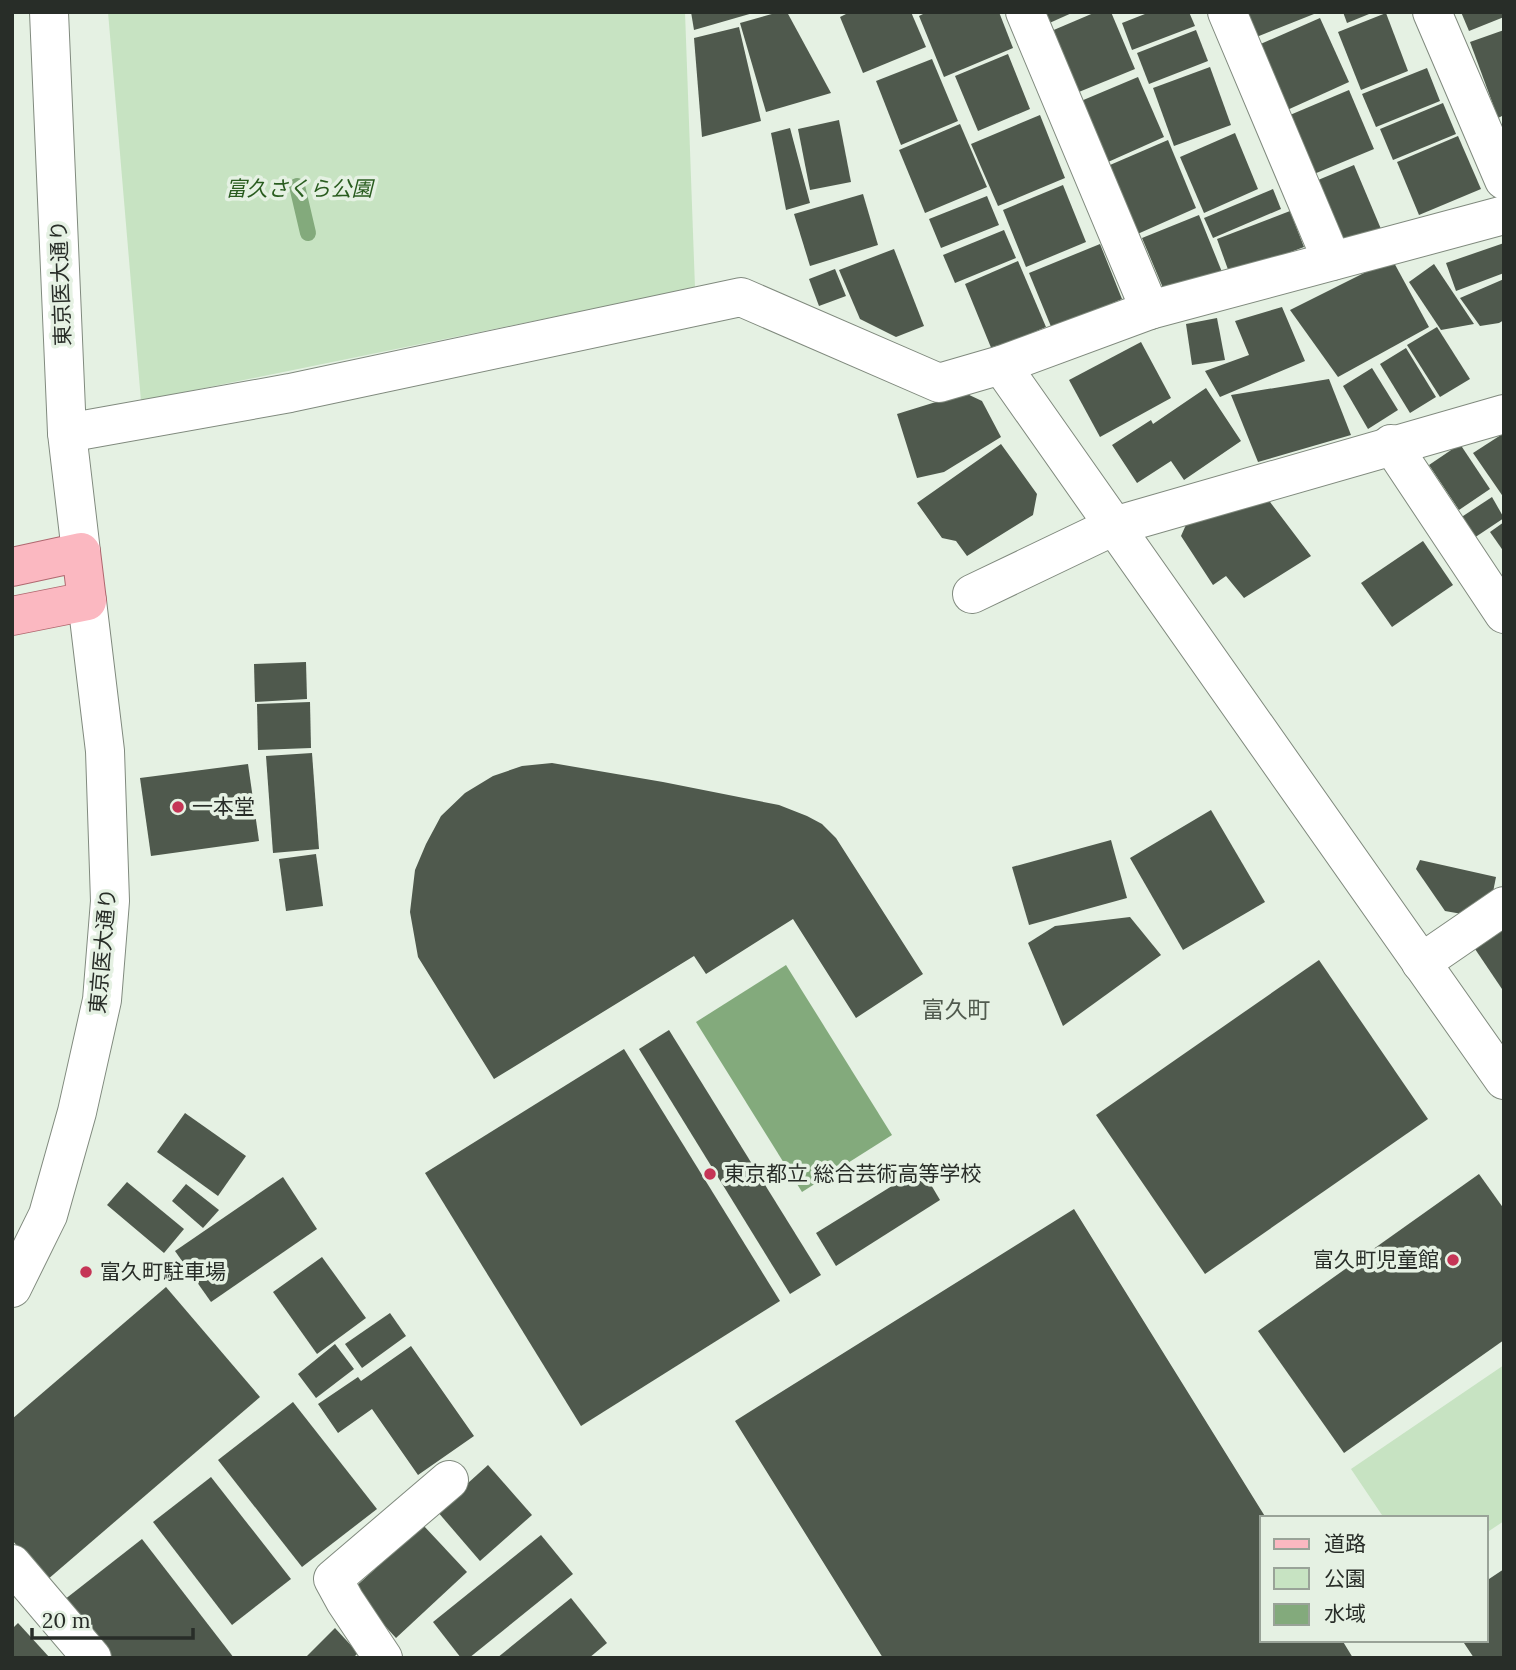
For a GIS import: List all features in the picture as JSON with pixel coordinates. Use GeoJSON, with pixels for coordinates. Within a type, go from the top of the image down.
{"type":"FeatureCollection","features":[{"type":"Feature","properties":{"kind":"main road"},"geometry":{"type":"LineString","coordinates":[[12,567],[81,552],[87,601],[12,616]]}},
{"type":"Feature","properties":{"kind":"street","name":"東京医大通り"},"geometry":{"type":"LineString","coordinates":[[49,12],[67,433],[81,552]]}},
{"type":"Feature","properties":{"kind":"street"},"geometry":{"type":"LineString","coordinates":[[1025,12],[1150,310]]}},
{"type":"Feature","properties":{"kind":"street"},"geometry":{"type":"LineString","coordinates":[[1227,12],[1332,261]]}},
{"type":"Feature","properties":{"kind":"street"},"geometry":{"type":"LineString","coordinates":[[1432,12],[1504,180]]}},
{"type":"Feature","properties":{"kind":"street"},"geometry":{"type":"LineString","coordinates":[[67,433],[290,393],[741,297],[939,383],[1001,365],[1150,310],[1504,215]]}},
{"type":"Feature","properties":{"kind":"street"},"geometry":{"type":"LineString","coordinates":[[1001,365],[1504,1080]]}},
{"type":"Feature","properties":{"kind":"street"},"geometry":{"type":"LineString","coordinates":[[972,594],[1114,526],[1391,444],[1504,414]]}},
{"type":"Feature","properties":{"kind":"street"},"geometry":{"type":"LineString","coordinates":[[1391,444],[1504,614]]}},
{"type":"Feature","properties":{"kind":"street","name":"東京医大通り"},"geometry":{"type":"LineString","coordinates":[[12,1287],[48,1215],[77,1112],[102,1000],[110,901],[105,751],[87,601]]}},
{"type":"Feature","properties":{"kind":"street"},"geometry":{"type":"LineString","coordinates":[[1421,962],[1504,906]]}},
{"type":"Feature","properties":{"kind":"street"},"geometry":{"type":"LineString","coordinates":[[383,1658],[333,1579],[449,1480]]}},
{"type":"Feature","properties":{"kind":"street"},"geometry":{"type":"LineString","coordinates":[[12,1564],[92,1658]]}},
{"type":"Feature","properties":{"kind":"green space","name":"富久さくら公園"},"geometry":{"type":"Polygon","coordinates":[[[108,12],[685,12],[695,288],[141,401],[108,12]]]}},
{"type":"Feature","properties":{"kind":"green space"},"geometry":{"type":"Polygon","coordinates":[[[1504,1365],[1504,1521],[1488,1532],[1488,1516],[1383,1516],[1351,1469],[1504,1365]]]}},
{"type":"Feature","properties":{"kind":"water"},"geometry":{"type":"Polygon","coordinates":[[[786,965],[892,1135],[802,1192],[696,1022],[786,965]]]}},
{"type":"Feature","properties":{"kind":"building"},"geometry":{"type":"Polygon","coordinates":[[[691,12],[753,12],[753,13],[694,30],[691,12]]]}},
{"type":"Feature","properties":{"kind":"building"},"geometry":{"type":"Polygon","coordinates":[[[787,12],[831,93],[766,112],[740,23],[787,12]]]}},
{"type":"Feature","properties":{"kind":"building"},"geometry":{"type":"Polygon","coordinates":[[[850,12],[911,12],[926,47],[863,73],[840,17],[850,12]]]}},
{"type":"Feature","properties":{"kind":"building"},"geometry":{"type":"Polygon","coordinates":[[[927,12],[999,12],[1013,48],[944,77],[919,16],[927,12]]]}},
{"type":"Feature","properties":{"kind":"building"},"geometry":{"type":"Polygon","coordinates":[[[1040,12],[1074,12],[1045,25],[1040,12]]]}},
{"type":"Feature","properties":{"kind":"building"},"geometry":{"type":"Polygon","coordinates":[[[1096,12],[1111,12],[1135,69],[1074,94],[1049,32],[1096,12]]]}},
{"type":"Feature","properties":{"kind":"building"},"geometry":{"type":"Polygon","coordinates":[[[1150,12],[1189,12],[1195,26],[1132,50],[1122,23],[1150,12]]]}},
{"type":"Feature","properties":{"kind":"building"},"geometry":{"type":"Polygon","coordinates":[[[1238,12],[1319,12],[1249,40],[1238,12]]]}},
{"type":"Feature","properties":{"kind":"building"},"geometry":{"type":"Polygon","coordinates":[[[1343,12],[1374,12],[1347,23],[1343,12]]]}},
{"type":"Feature","properties":{"kind":"building"},"geometry":{"type":"Polygon","coordinates":[[[1461,12],[1504,12],[1504,17],[1469,31],[1461,12]]]}},
{"type":"Feature","properties":{"kind":"building"},"geometry":{"type":"Polygon","coordinates":[[[1386,13],[1408,71],[1361,90],[1338,32],[1386,13]]]}},
{"type":"Feature","properties":{"kind":"building"},"geometry":{"type":"Polygon","coordinates":[[[1320,18],[1349,82],[1285,111],[1256,46],[1320,18]]]}},
{"type":"Feature","properties":{"kind":"building"},"geometry":{"type":"Polygon","coordinates":[[[739,27],[761,121],[702,137],[694,38],[739,27]]]}},
{"type":"Feature","properties":{"kind":"building"},"geometry":{"type":"Polygon","coordinates":[[[1196,30],[1208,61],[1149,84],[1137,53],[1196,30]]]}},
{"type":"Feature","properties":{"kind":"building"},"geometry":{"type":"Polygon","coordinates":[[[1504,30],[1504,115],[1498,118],[1470,42],[1504,30]]]}},
{"type":"Feature","properties":{"kind":"building"},"geometry":{"type":"Polygon","coordinates":[[[1008,54],[1030,109],[978,131],[955,76],[1008,54]]]}},
{"type":"Feature","properties":{"kind":"building"},"geometry":{"type":"Polygon","coordinates":[[[932,59],[958,121],[901,145],[876,81],[932,59]]]}},
{"type":"Feature","properties":{"kind":"building"},"geometry":{"type":"Polygon","coordinates":[[[1210,67],[1231,125],[1174,146],[1153,88],[1210,67]]]}},
{"type":"Feature","properties":{"kind":"building"},"geometry":{"type":"Polygon","coordinates":[[[1427,68],[1440,101],[1376,127],[1362,94],[1427,68]]]}},
{"type":"Feature","properties":{"kind":"building"},"geometry":{"type":"Polygon","coordinates":[[[1138,77],[1164,137],[1108,162],[1081,101],[1138,77]]]}},
{"type":"Feature","properties":{"kind":"building"},"geometry":{"type":"Polygon","coordinates":[[[1349,90],[1374,149],[1314,174],[1290,115],[1349,90]]]}},
{"type":"Feature","properties":{"kind":"building"},"geometry":{"type":"Polygon","coordinates":[[[1443,103],[1456,134],[1393,160],[1380,129],[1443,103]]]}},
{"type":"Feature","properties":{"kind":"building"},"geometry":{"type":"Polygon","coordinates":[[[1040,115],[1065,178],[998,206],[971,144],[1040,115]]]}},
{"type":"Feature","properties":{"kind":"building"},"geometry":{"type":"Polygon","coordinates":[[[839,120],[851,182],[810,190],[798,129],[839,120]]]}},
{"type":"Feature","properties":{"kind":"building"},"geometry":{"type":"Polygon","coordinates":[[[960,124],[987,187],[925,213],[899,150],[960,124]]]}},
{"type":"Feature","properties":{"kind":"building"},"geometry":{"type":"Polygon","coordinates":[[[790,128],[810,203],[786,210],[771,133],[790,128]]]}},
{"type":"Feature","properties":{"kind":"building"},"geometry":{"type":"Polygon","coordinates":[[[1235,133],[1258,189],[1204,213],[1180,157],[1235,133]]]}},
{"type":"Feature","properties":{"kind":"building"},"geometry":{"type":"Polygon","coordinates":[[[1458,136],[1481,189],[1419,215],[1397,162],[1458,136]]]}},
{"type":"Feature","properties":{"kind":"building"},"geometry":{"type":"Polygon","coordinates":[[[1168,140],[1196,208],[1133,236],[1103,168],[1168,140]]]}},
{"type":"Feature","properties":{"kind":"building"},"geometry":{"type":"Polygon","coordinates":[[[1354,165],[1381,229],[1338,247],[1311,183],[1354,165]]]}},
{"type":"Feature","properties":{"kind":"building"},"geometry":{"type":"Polygon","coordinates":[[[1063,185],[1086,242],[1026,267],[1003,210],[1063,185]]]}},
{"type":"Feature","properties":{"kind":"building"},"geometry":{"type":"Polygon","coordinates":[[[1273,189],[1281,209],[1213,238],[1204,218],[1273,189]]]}},
{"type":"Feature","properties":{"kind":"building"},"geometry":{"type":"Polygon","coordinates":[[[863,194],[878,245],[810,266],[794,214],[863,194]]]}},
{"type":"Feature","properties":{"kind":"building"},"geometry":{"type":"Polygon","coordinates":[[[987,196],[999,225],[941,248],[929,219],[987,196]]]}},
{"type":"Feature","properties":{"kind":"building"},"geometry":{"type":"Polygon","coordinates":[[[1290,211],[1304,247],[1230,275],[1217,239],[1290,211]]]}},
{"type":"Feature","properties":{"kind":"building"},"geometry":{"type":"Polygon","coordinates":[[[1199,215],[1222,272],[1166,295],[1142,238],[1199,215]]]}},
{"type":"Feature","properties":{"kind":"building"},"geometry":{"type":"Polygon","coordinates":[[[1004,230],[1016,258],[955,283],[943,255],[1004,230]]]}},
{"type":"Feature","properties":{"kind":"building"},"geometry":{"type":"Polygon","coordinates":[[[1504,243],[1504,273],[1456,291],[1446,263],[1504,243]]]}},
{"type":"Feature","properties":{"kind":"building"},"geometry":{"type":"Polygon","coordinates":[[[1100,244],[1122,299],[1052,329],[1029,273],[1100,244]]]}},
{"type":"Feature","properties":{"kind":"building"},"geometry":{"type":"Polygon","coordinates":[[[894,249],[924,326],[896,337],[860,319],[839,270],[894,249]]]}},
{"type":"Feature","properties":{"kind":"building"},"geometry":{"type":"Polygon","coordinates":[[[1392,259],[1429,327],[1338,377],[1290,310],[1392,259]]]}},
{"type":"Feature","properties":{"kind":"building"},"geometry":{"type":"Polygon","coordinates":[[[1018,261],[1046,327],[992,350],[965,284],[1018,261]]]}},
{"type":"Feature","properties":{"kind":"building"},"geometry":{"type":"Polygon","coordinates":[[[1434,264],[1474,324],[1441,330],[1409,282],[1434,264]]]}},
{"type":"Feature","properties":{"kind":"building"},"geometry":{"type":"Polygon","coordinates":[[[835,269],[846,296],[819,306],[809,279],[835,269]]]}},
{"type":"Feature","properties":{"kind":"building"},"geometry":{"type":"Polygon","coordinates":[[[1504,279],[1504,320],[1480,326],[1460,298],[1504,279]]]}},
{"type":"Feature","properties":{"kind":"building"},"geometry":{"type":"Polygon","coordinates":[[[1282,307],[1305,361],[1220,397],[1205,371],[1249,355],[1235,321],[1282,307]]]}},
{"type":"Feature","properties":{"kind":"building"},"geometry":{"type":"Polygon","coordinates":[[[1217,318],[1225,360],[1192,365],[1186,324],[1217,318]]]}},
{"type":"Feature","properties":{"kind":"building"},"geometry":{"type":"Polygon","coordinates":[[[1437,327],[1470,379],[1440,397],[1407,345],[1437,327]]]}},
{"type":"Feature","properties":{"kind":"building"},"geometry":{"type":"Polygon","coordinates":[[[1141,342],[1171,398],[1100,437],[1069,380],[1141,342]]]}},
{"type":"Feature","properties":{"kind":"building"},"geometry":{"type":"Polygon","coordinates":[[[1406,348],[1436,397],[1410,413],[1380,364],[1406,348]]]}},
{"type":"Feature","properties":{"kind":"building"},"geometry":{"type":"Polygon","coordinates":[[[1372,368],[1398,410],[1368,429],[1343,386],[1372,368]]]}},
{"type":"Feature","properties":{"kind":"building"},"geometry":{"type":"Polygon","coordinates":[[[1329,379],[1351,435],[1258,462],[1231,395],[1329,379]]]}},
{"type":"Feature","properties":{"kind":"building"},"geometry":{"type":"Polygon","coordinates":[[[1206,388],[1241,441],[1184,480],[1171,461],[1137,483],[1112,445],[1151,420],[1153,424],[1206,388]]]}},
{"type":"Feature","properties":{"kind":"building"},"geometry":{"type":"Polygon","coordinates":[[[965,393],[982,401],[1001,437],[944,472],[917,478],[897,414],[965,393]]]}},
{"type":"Feature","properties":{"kind":"building"},"geometry":{"type":"Polygon","coordinates":[[[1504,433],[1504,498],[1473,453],[1504,433]]]}},
{"type":"Feature","properties":{"kind":"building"},"geometry":{"type":"Polygon","coordinates":[[[1001,444],[1037,494],[1033,515],[967,556],[956,541],[942,538],[917,503],[1001,444]]]}},
{"type":"Feature","properties":{"kind":"building"},"geometry":{"type":"Polygon","coordinates":[[[1460,444],[1490,489],[1459,510],[1429,465],[1460,444]]]}},
{"type":"Feature","properties":{"kind":"building"},"geometry":{"type":"Polygon","coordinates":[[[1492,497],[1504,518],[1471,540],[1457,520],[1492,497]]]}},
{"type":"Feature","properties":{"kind":"building"},"geometry":{"type":"Polygon","coordinates":[[[1267,498],[1311,556],[1244,598],[1226,576],[1213,585],[1181,536],[1189,518],[1267,498]]]}},
{"type":"Feature","properties":{"kind":"building"},"geometry":{"type":"Polygon","coordinates":[[[1504,522],[1504,552],[1490,532],[1504,522]]]}},
{"type":"Feature","properties":{"kind":"building"},"geometry":{"type":"Polygon","coordinates":[[[1423,541],[1453,585],[1392,627],[1361,583],[1423,541]]]}},
{"type":"Feature","properties":{"kind":"building"},"geometry":{"type":"Polygon","coordinates":[[[306,662],[307,699],[255,702],[254,664],[306,662]]]}},
{"type":"Feature","properties":{"kind":"building"},"geometry":{"type":"Polygon","coordinates":[[[310,702],[311,748],[258,750],[257,704],[310,702]]]}},
{"type":"Feature","properties":{"kind":"building"},"geometry":{"type":"Polygon","coordinates":[[[312,753],[319,849],[273,853],[266,756],[312,753]]]}},
{"type":"Feature","properties":{"kind":"building"},"geometry":{"type":"Polygon","coordinates":[[[552,763],[779,805],[822,824],[836,838],[923,974],[856,1018],[793,919],[706,974],[694,956],[494,1079],[418,957],[410,912],[415,870],[441,816],[465,793],[493,776],[522,766],[552,763]]]}},
{"type":"Feature","properties":{"kind":"building"},"geometry":{"type":"Polygon","coordinates":[[[248,764],[259,841],[151,856],[140,778],[248,764]]]}},
{"type":"Feature","properties":{"kind":"building"},"geometry":{"type":"Polygon","coordinates":[[[1211,810],[1265,902],[1183,950],[1130,858],[1211,810]]]}},
{"type":"Feature","properties":{"kind":"building"},"geometry":{"type":"Polygon","coordinates":[[[1111,840],[1127,898],[1029,925],[1012,867],[1111,840]]]}},
{"type":"Feature","properties":{"kind":"building"},"geometry":{"type":"Polygon","coordinates":[[[316,854],[323,906],[286,911],[279,859],[316,854]]]}},
{"type":"Feature","properties":{"kind":"building"},"geometry":{"type":"Polygon","coordinates":[[[1420,860],[1496,877],[1493,892],[1462,914],[1445,911],[1416,869],[1420,860]]]}},
{"type":"Feature","properties":{"kind":"building"},"geometry":{"type":"Polygon","coordinates":[[[1130,917],[1161,955],[1063,1026],[1028,943],[1055,926],[1130,917]]]}},
{"type":"Feature","properties":{"kind":"building"},"geometry":{"type":"Polygon","coordinates":[[[1504,924],[1504,992],[1473,946],[1504,924]]]}},
{"type":"Feature","properties":{"kind":"building"},"geometry":{"type":"Polygon","coordinates":[[[1319,960],[1428,1119],[1205,1274],[1096,1115],[1319,960]]]}},
{"type":"Feature","properties":{"kind":"building"},"geometry":{"type":"Polygon","coordinates":[[[669,1030],[821,1275],[790,1294],[639,1049],[669,1030]]]}},
{"type":"Feature","properties":{"kind":"building"},"geometry":{"type":"Polygon","coordinates":[[[624,1049],[780,1301],[581,1426],[425,1173],[624,1049]]]}},
{"type":"Feature","properties":{"kind":"building"},"geometry":{"type":"Polygon","coordinates":[[[185,1113],[246,1156],[218,1196],[157,1152],[185,1113]]]}},
{"type":"Feature","properties":{"kind":"building"},"geometry":{"type":"Polygon","coordinates":[[[921,1168],[940,1200],[836,1266],[816,1233],[921,1168]]]}},
{"type":"Feature","properties":{"kind":"building"},"geometry":{"type":"Polygon","coordinates":[[[1479,1174],[1504,1209],[1504,1340],[1344,1453],[1258,1331],[1479,1174]]]}},
{"type":"Feature","properties":{"kind":"building"},"geometry":{"type":"Polygon","coordinates":[[[283,1177],[317,1229],[211,1302],[175,1251],[283,1177]]]}},
{"type":"Feature","properties":{"kind":"building"},"geometry":{"type":"Polygon","coordinates":[[[127,1182],[184,1229],[164,1253],[107,1205],[127,1182]]]}},
{"type":"Feature","properties":{"kind":"building"},"geometry":{"type":"Polygon","coordinates":[[[186,1184],[219,1210],[203,1228],[172,1201],[186,1184]]]}},
{"type":"Feature","properties":{"kind":"building"},"geometry":{"type":"Polygon","coordinates":[[[1074,1209],[1265,1516],[1260,1516],[1260,1642],[1343,1642],[1353,1658],[883,1658],[735,1421],[1074,1209]]]}},
{"type":"Feature","properties":{"kind":"building"},"geometry":{"type":"Polygon","coordinates":[[[322,1257],[366,1318],[317,1354],[273,1292],[322,1257]]]}},
{"type":"Feature","properties":{"kind":"building"},"geometry":{"type":"Polygon","coordinates":[[[166,1287],[260,1397],[47,1580],[12,1540],[12,1419],[166,1287]]]}},
{"type":"Feature","properties":{"kind":"building"},"geometry":{"type":"Polygon","coordinates":[[[390,1313],[406,1336],[362,1368],[345,1344],[390,1313]]]}},
{"type":"Feature","properties":{"kind":"building"},"geometry":{"type":"Polygon","coordinates":[[[335,1344],[354,1369],[316,1398],[298,1374],[335,1344]]]}},
{"type":"Feature","properties":{"kind":"building"},"geometry":{"type":"Polygon","coordinates":[[[411,1346],[474,1436],[418,1475],[372,1409],[338,1433],[318,1404],[358,1377],[361,1381],[411,1346]]]}},
{"type":"Feature","properties":{"kind":"building"},"geometry":{"type":"Polygon","coordinates":[[[293,1402],[377,1509],[302,1567],[218,1460],[293,1402]]]}},
{"type":"Feature","properties":{"kind":"building"},"geometry":{"type":"Polygon","coordinates":[[[488,1465],[532,1515],[480,1561],[437,1511],[488,1465]]]}},
{"type":"Feature","properties":{"kind":"building"},"geometry":{"type":"Polygon","coordinates":[[[211,1477],[291,1579],[232,1625],[153,1522],[211,1477]]]}},
{"type":"Feature","properties":{"kind":"building"},"geometry":{"type":"Polygon","coordinates":[[[423,1525],[467,1572],[396,1638],[352,1590],[423,1525]]]}},
{"type":"Feature","properties":{"kind":"building"},"geometry":{"type":"Polygon","coordinates":[[[541,1535],[573,1574],[469,1658],[461,1658],[433,1622],[541,1535]]]}},
{"type":"Feature","properties":{"kind":"building"},"geometry":{"type":"Polygon","coordinates":[[[142,1539],[234,1658],[108,1658],[64,1600],[142,1539]]]}},
{"type":"Feature","properties":{"kind":"building"},"geometry":{"type":"Polygon","coordinates":[[[1504,1569],[1504,1658],[1474,1658],[1463,1642],[1488,1642],[1488,1580],[1504,1569]]]}},
{"type":"Feature","properties":{"kind":"building"},"geometry":{"type":"Polygon","coordinates":[[[571,1598],[607,1643],[589,1658],[497,1658],[571,1598]]]}},
{"type":"Feature","properties":{"kind":"building"},"geometry":{"type":"Polygon","coordinates":[[[18,1623],[50,1658],[12,1658],[12,1629],[18,1623]]]}},
{"type":"Feature","properties":{"kind":"building"},"geometry":{"type":"Polygon","coordinates":[[[335,1628],[358,1653],[353,1658],[305,1658],[335,1628]]]}},
{"type":"Feature","properties":{"kind":"waterway"},"geometry":{"type":"LineString","coordinates":[[297,186],[308,233]]}},
{"type":"Feature","properties":{"kind":"place","name":"一本堂"},"geometry":{"type":"Point","coordinates":[178,807]}},
{"type":"Feature","properties":{"kind":"place","name":"東京都立 総合芸術高等学校"},"geometry":{"type":"Point","coordinates":[710,1174]}},
{"type":"Feature","properties":{"kind":"place","name":"富久町児童館"},"geometry":{"type":"Point","coordinates":[1453,1260]}},
{"type":"Feature","properties":{"kind":"place","name":"富久町駐車場"},"geometry":{"type":"Point","coordinates":[86,1272]}},
{"type":"Feature","properties":{"kind":"district","name":"富久町"},"geometry":{"type":"Point","coordinates":[956,1010]}}]}
